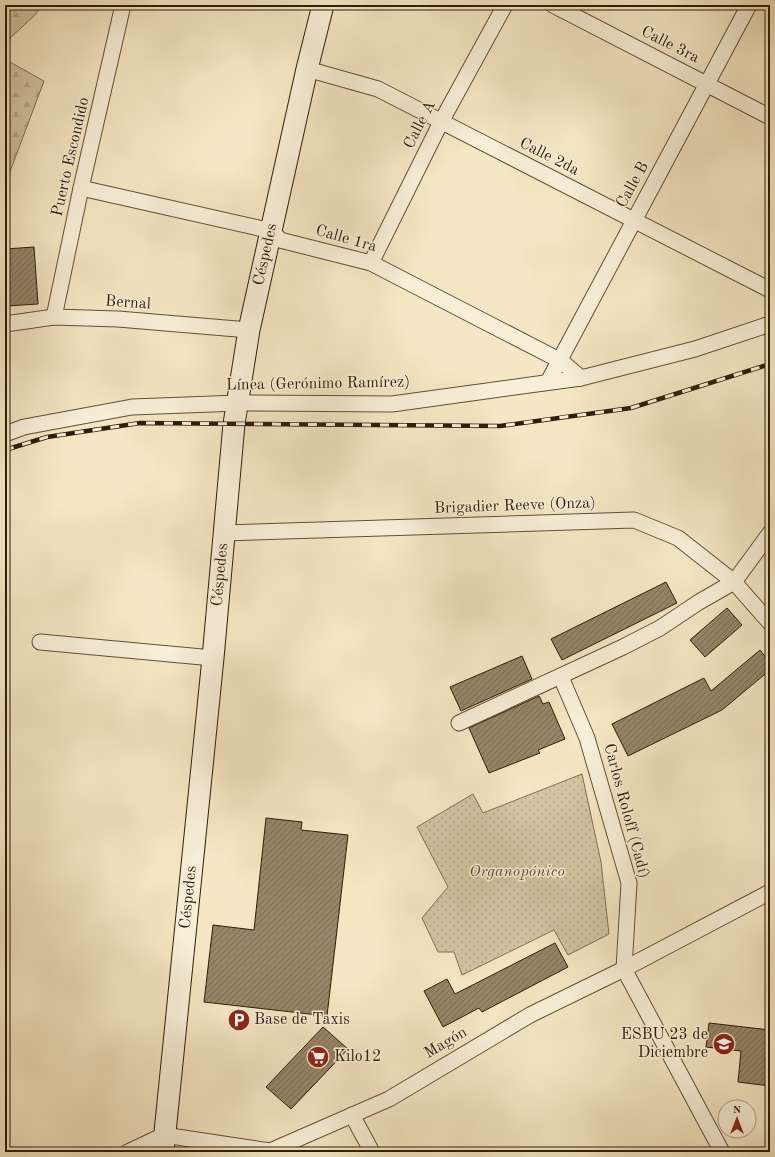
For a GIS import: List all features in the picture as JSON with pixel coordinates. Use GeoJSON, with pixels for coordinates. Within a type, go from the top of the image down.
{"type":"FeatureCollection","features":[{"type":"Feature","properties":{"kind":"street","name":"Puerto Escondido"},"geometry":{"type":"LineString","coordinates":[[54,317],[81,188],[123,5]]}},
{"type":"Feature","properties":{"kind":"street","name":"Céspedes"},"geometry":{"type":"LineString","coordinates":[[164,1143],[213,658],[234,424],[249,330],[307,69],[323,5]]}},
{"type":"Feature","properties":{"kind":"street","name":"Calle A"},"geometry":{"type":"LineString","coordinates":[[371,263],[441,122],[505,5]]}},
{"type":"Feature","properties":{"kind":"street","name":"Calle 3ra"},"geometry":{"type":"LineString","coordinates":[[553,5],[770,117]]}},
{"type":"Feature","properties":{"kind":"street","name":"Calle B"},"geometry":{"type":"LineString","coordinates":[[548,382],[561,361],[634,220],[750,5]]}},
{"type":"Feature","properties":{"kind":"street","name":"Calle 2da"},"geometry":{"type":"LineString","coordinates":[[307,69],[378,89],[770,290]]}},
{"type":"Feature","properties":{"kind":"street","name":"Calle 1ra"},"geometry":{"type":"LineString","coordinates":[[81,188],[272,231],[280,240],[371,263],[561,361],[581,378]]}},
{"type":"Feature","properties":{"kind":"street","name":"Bernal"},"geometry":{"type":"LineString","coordinates":[[5,324],[54,317],[118,319],[249,330]]}},
{"type":"Feature","properties":{"kind":"street","name":"Línea (Gerónimo Ramírez)"},"geometry":{"type":"LineString","coordinates":[[5,434],[24,427],[132,407],[238,403],[392,404],[581,378],[695,350],[770,324]]}},
{"type":"Feature","properties":{"kind":"street","name":"Brigadier Reeve (Onza)"},"geometry":{"type":"LineString","coordinates":[[224,533],[634,520],[678,538],[734,582],[770,623]]}},
{"type":"Feature","properties":{"kind":"street"},"geometry":{"type":"LineString","coordinates":[[458,723],[561,677],[660,628],[699,602],[734,582],[770,534]]}},
{"type":"Feature","properties":{"kind":"street"},"geometry":{"type":"LineString","coordinates":[[40,642],[213,658]]}},
{"type":"Feature","properties":{"kind":"street","name":"Carlos Roloff (Cadí)"},"geometry":{"type":"LineString","coordinates":[[561,677],[587,738],[629,884],[624,969]]}},
{"type":"Feature","properties":{"kind":"street","name":"Magón"},"geometry":{"type":"LineString","coordinates":[[164,1143],[270,1152],[389,1099],[530,1014],[624,969],[770,892]]}},
{"type":"Feature","properties":{"kind":"street"},"geometry":{"type":"LineString","coordinates":[[624,969],[722,1152]]}},
{"type":"Feature","properties":{"kind":"street"},"geometry":{"type":"LineString","coordinates":[[352,1115],[372,1152]]}},
{"type":"Feature","properties":{"kind":"street"},"geometry":{"type":"LineString","coordinates":[[128,1152],[164,1143]]}},
{"type":"Feature","properties":{"kind":"green space"},"geometry":{"type":"Polygon","coordinates":[[[5,5],[42,5],[35,15],[10,38],[8,61],[44,81],[5,185],[5,5]]]}},
{"type":"Feature","properties":{"kind":"green space","name":"Organopónico"},"geometry":{"type":"Polygon","coordinates":[[[582,774],[601,862],[609,934],[568,955],[554,930],[462,975],[454,952],[438,952],[422,918],[448,887],[417,827],[473,794],[483,813],[582,774]]]}},
{"type":"Feature","properties":{"kind":"building"},"geometry":{"type":"Polygon","coordinates":[[[34,247],[38,304],[7,306],[5,249],[34,247]]]}},
{"type":"Feature","properties":{"kind":"building"},"geometry":{"type":"Polygon","coordinates":[[[666,582],[677,603],[562,660],[551,639],[666,582]]]}},
{"type":"Feature","properties":{"kind":"building"},"geometry":{"type":"Polygon","coordinates":[[[727,608],[742,625],[705,657],[690,640],[727,608]]]}},
{"type":"Feature","properties":{"kind":"building"},"geometry":{"type":"Polygon","coordinates":[[[760,650],[770,663],[770,670],[722,710],[628,756],[612,724],[704,678],[711,691],[760,650]]]}},
{"type":"Feature","properties":{"kind":"building"},"geometry":{"type":"Polygon","coordinates":[[[522,656],[532,679],[461,711],[450,687],[522,656]]]}},
{"type":"Feature","properties":{"kind":"building"},"geometry":{"type":"Polygon","coordinates":[[[539,696],[543,704],[549,702],[565,739],[538,750],[540,753],[489,773],[469,728],[539,696]]]}},
{"type":"Feature","properties":{"kind":"building"},"geometry":{"type":"Polygon","coordinates":[[[266,818],[302,822],[301,830],[348,835],[327,1016],[204,1002],[213,925],[254,930],[266,818]]]}},
{"type":"Feature","properties":{"kind":"building"},"geometry":{"type":"Polygon","coordinates":[[[555,943],[568,967],[482,1012],[479,1008],[443,1027],[424,991],[447,979],[455,994],[555,943]]]}},
{"type":"Feature","properties":{"kind":"building"},"geometry":{"type":"Polygon","coordinates":[[[709,1023],[770,1030],[770,1086],[738,1082],[741,1051],[706,1047],[709,1023]]]}},
{"type":"Feature","properties":{"kind":"building"},"geometry":{"type":"Polygon","coordinates":[[[323,1027],[348,1049],[291,1109],[266,1087],[323,1027]]]}},
{"type":"Feature","properties":{"kind":"railway"},"geometry":{"type":"LineString","coordinates":[[5,450],[47,437],[140,423],[500,426],[631,408],[770,364]]}},
{"type":"Feature","properties":{"kind":"place","name":"Base de Taxis"},"geometry":{"type":"Point","coordinates":[239,1020]}},
{"type":"Feature","properties":{"kind":"place","name":"ESBU 23 de Diciembre"},"geometry":{"type":"Point","coordinates":[724,1044]}},
{"type":"Feature","properties":{"kind":"place","name":"Kilo12"},"geometry":{"type":"Point","coordinates":[318,1057]}}]}
